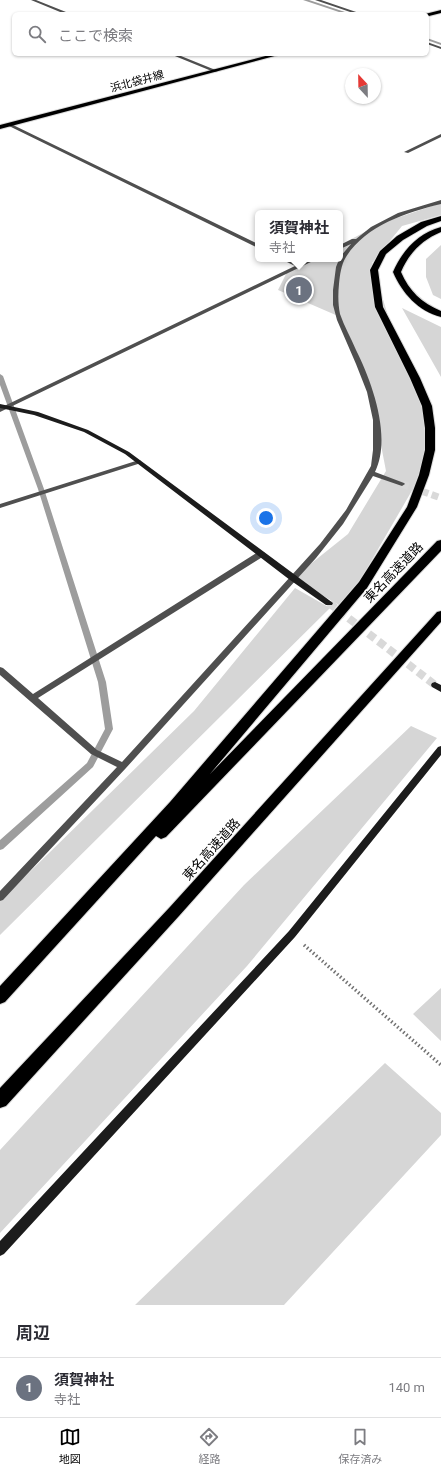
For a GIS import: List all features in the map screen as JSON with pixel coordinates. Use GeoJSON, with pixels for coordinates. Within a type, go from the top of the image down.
{"type":"FeatureCollection","features":[{"type":"Feature","properties":{"kind":"highway"},"geometry":{"type":"LineString","coordinates":[[0,998],[175,806],[363,585],[412,507],[424,475],[430,450],[430,428],[427,406],[415,378],[379,307],[374,270],[384,253],[400,238],[424,224],[441,218]]}},
{"type":"Feature","properties":{"kind":"highway"},"geometry":{"type":"LineString","coordinates":[[441,229],[415,243],[402,258],[397,272],[402,285],[416,301],[441,314]]}},
{"type":"Feature","properties":{"kind":"highway","name":"東名高速道路"},"geometry":{"type":"LineString","coordinates":[[0,998],[441,544]]}},
{"type":"Feature","properties":{"kind":"highway","name":"東名高速道路"},"geometry":{"type":"LineString","coordinates":[[0,1100],[174,912],[441,615]]}},
{"type":"Feature","properties":{"kind":"main road"},"geometry":{"type":"LineString","coordinates":[[429,14],[441,11]]}},
{"type":"Feature","properties":{"kind":"main road","name":"浜北袋井線"},"geometry":{"type":"LineString","coordinates":[[1,126],[11,125],[272,56]]}},
{"type":"Feature","properties":{"kind":"street"},"geometry":{"type":"LineString","coordinates":[[33,0],[64,12]]}},
{"type":"Feature","properties":{"kind":"street"},"geometry":{"type":"LineString","coordinates":[[317,0],[354,12]]}},
{"type":"Feature","properties":{"kind":"street"},"geometry":{"type":"LineString","coordinates":[[429,44],[441,48]]}},
{"type":"Feature","properties":{"kind":"street"},"geometry":{"type":"LineString","coordinates":[[177,56],[216,71]]}},
{"type":"Feature","properties":{"kind":"street"},"geometry":{"type":"LineString","coordinates":[[11,125],[255,245]]}},
{"type":"Feature","properties":{"kind":"street"},"geometry":{"type":"LineString","coordinates":[[406,152],[441,135]]}},
{"type":"Feature","properties":{"kind":"street"},"geometry":{"type":"LineString","coordinates":[[343,257],[350,247],[382,223],[423,206],[441,202]]}},
{"type":"Feature","properties":{"kind":"street"},"geometry":{"type":"LineString","coordinates":[[343,246],[364,236]]}},
{"type":"Feature","properties":{"kind":"street"},"geometry":{"type":"LineString","coordinates":[[290,262],[299,266]]}},
{"type":"Feature","properties":{"kind":"street"},"geometry":{"type":"LineString","coordinates":[[2,408],[308,262]]}},
{"type":"Feature","properties":{"kind":"street"},"geometry":{"type":"LineString","coordinates":[[0,897],[123,766],[293,578],[320,551],[355,502],[371,473],[374,467],[377,432],[375,405],[364,374],[338,316],[335,296],[337,274],[341,262]]}},
{"type":"Feature","properties":{"kind":"street"},"geometry":{"type":"LineString","coordinates":[[2,408],[36,413],[86,431],[127,453],[293,578],[329,603]]}},
{"type":"Feature","properties":{"kind":"street"},"geometry":{"type":"LineString","coordinates":[[0,506],[139,462]]}},
{"type":"Feature","properties":{"kind":"street"},"geometry":{"type":"LineString","coordinates":[[371,473],[402,484]]}},
{"type":"Feature","properties":{"kind":"street"},"geometry":{"type":"LineString","coordinates":[[32,698],[261,554]]}},
{"type":"Feature","properties":{"kind":"street"},"geometry":{"type":"LineString","coordinates":[[0,670],[94,752],[123,766]]}},
{"type":"Feature","properties":{"kind":"street"},"geometry":{"type":"LineString","coordinates":[[0,1250],[292,934],[441,749]]}},
{"type":"Feature","properties":{"kind":"path"},"geometry":{"type":"LineString","coordinates":[[292,934],[441,1065]]}},
{"type":"Feature","properties":{"kind":"shaded area"},"geometry":{"type":"Polygon","coordinates":[[[441,203],[441,215],[402,226],[372,263],[395,339],[429,416],[421,475],[344,608],[293,578],[348,534],[386,471],[371,393],[338,316],[278,290],[287,272],[306,262],[343,262],[343,243],[382,223],[441,203]]]}},
{"type":"Feature","properties":{"kind":"shaded area"},"geometry":{"type":"Polygon","coordinates":[[[441,245],[441,299],[433,295],[426,277],[426,259],[441,245]]]}},
{"type":"Feature","properties":{"kind":"shaded area"},"geometry":{"type":"Polygon","coordinates":[[[402,308],[441,327],[441,377],[402,308]]]}},
{"type":"Feature","properties":{"kind":"shaded area"},"geometry":{"type":"Polygon","coordinates":[[[295,588],[330,608],[0,935],[0,901],[194,711],[295,588]]]}},
{"type":"Feature","properties":{"kind":"shaded area"},"geometry":{"type":"Polygon","coordinates":[[[411,726],[437,738],[247,966],[0,1233],[0,1150],[244,885],[411,726]]]}},
{"type":"Feature","properties":{"kind":"shaded area"},"geometry":{"type":"Polygon","coordinates":[[[441,988],[441,1041],[413,1014],[441,988]]]}},
{"type":"Feature","properties":{"kind":"shaded area"},"geometry":{"type":"Polygon","coordinates":[[[385,1063],[441,1113],[441,1135],[284,1305],[135,1305],[385,1063]]]}},
{"type":"Feature","properties":{"kind":"waterway"},"geometry":{"type":"LineString","coordinates":[[305,0],[343,12]]}},
{"type":"Feature","properties":{"kind":"waterway"},"geometry":{"type":"LineString","coordinates":[[429,40],[441,44]]}},
{"type":"Feature","properties":{"kind":"waterway"},"geometry":{"type":"LineString","coordinates":[[0,376],[41,489],[102,682],[109,729],[90,765],[0,846]]}},
{"type":"Feature","properties":{"kind":"tunnel"},"geometry":{"type":"LineString","coordinates":[[402,484],[441,498]]}},
{"type":"Feature","properties":{"kind":"tunnel"},"geometry":{"type":"LineString","coordinates":[[329,603],[435,685]]}},
{"type":"Feature","properties":{"kind":"place","name":"須賀神社"},"geometry":{"type":"Point","coordinates":[299,290]}}]}
